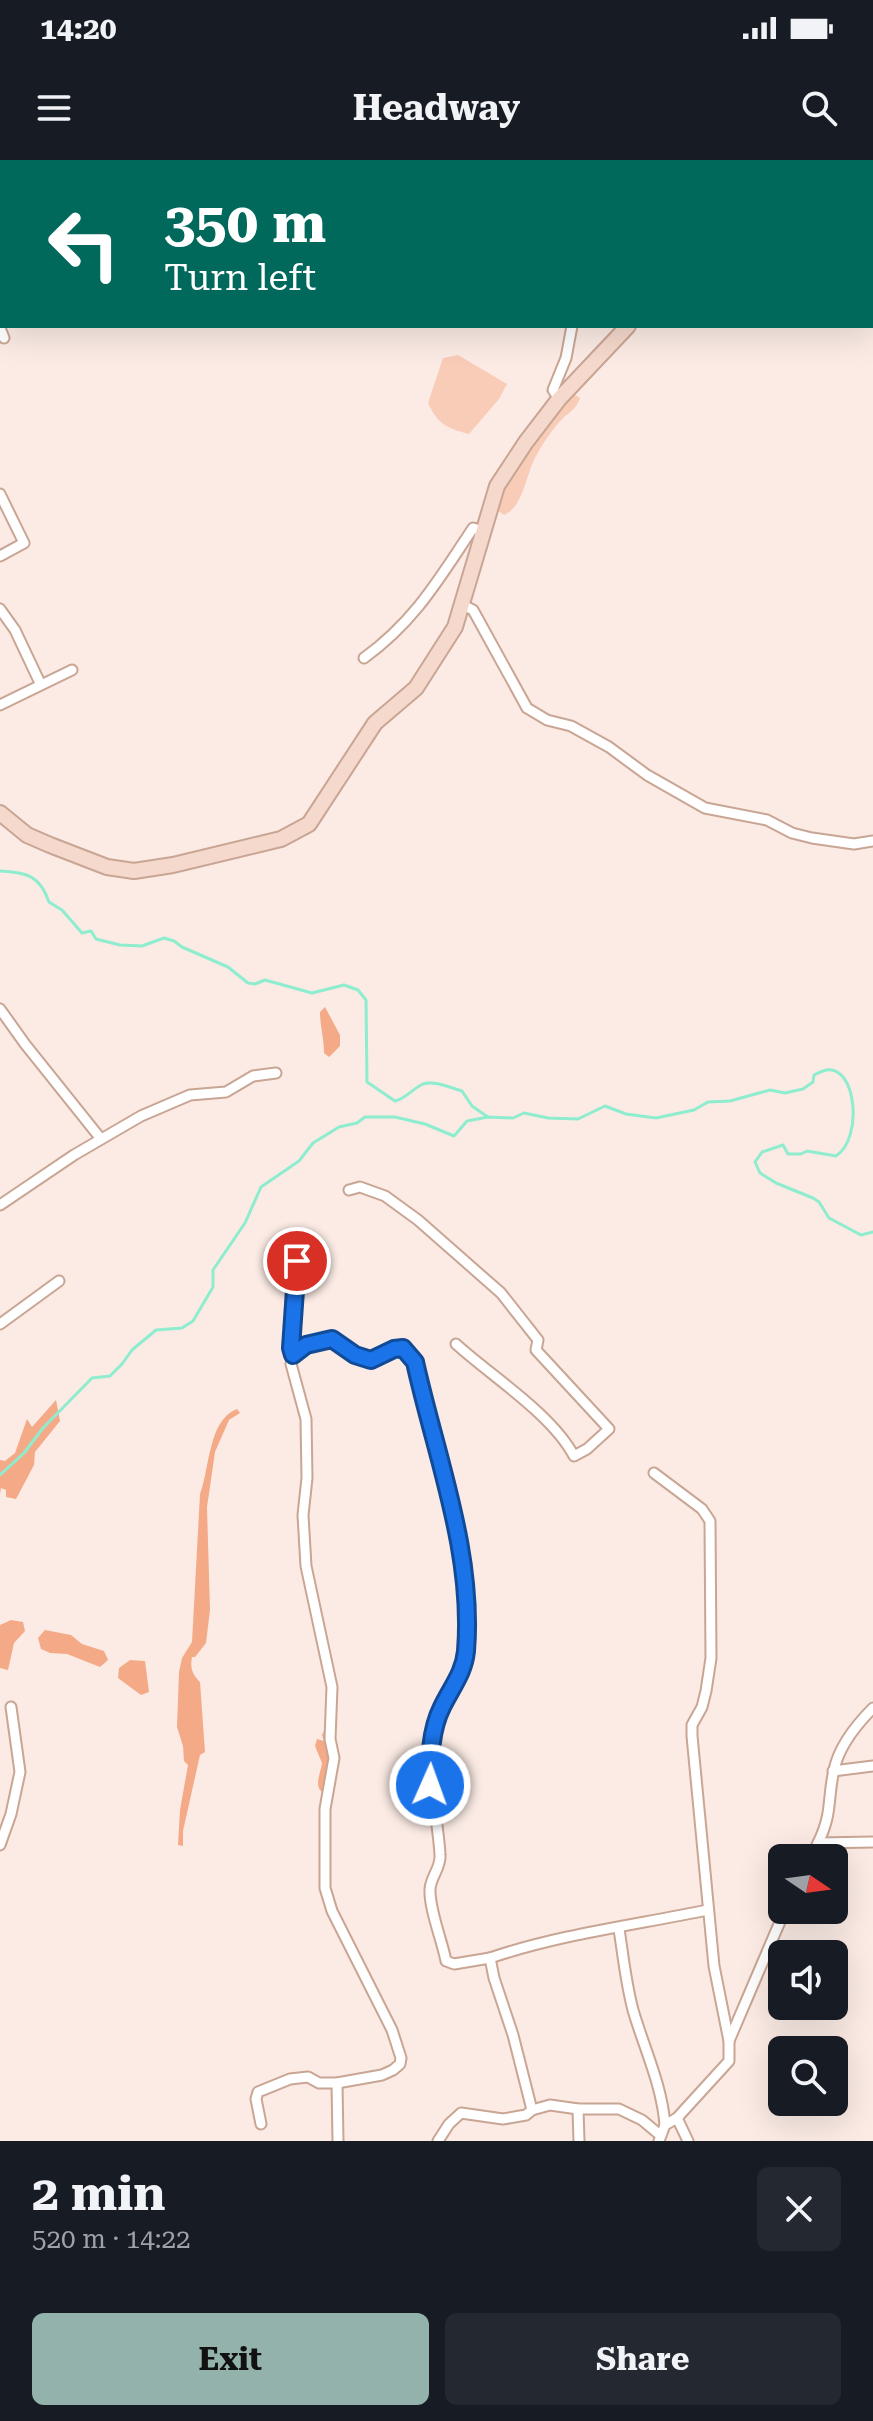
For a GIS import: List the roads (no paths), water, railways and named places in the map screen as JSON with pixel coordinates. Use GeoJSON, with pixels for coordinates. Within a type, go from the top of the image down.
{"type":"FeatureCollection","features":[{"type":"Feature","properties":{"kind":"street"},"geometry":{"type":"LineString","coordinates":[[559,399],[553,390],[566,358],[572,328]]}},
{"type":"Feature","properties":{"kind":"street"},"geometry":{"type":"LineString","coordinates":[[0,813],[27,835],[85,860],[126,871],[173,865],[281,839],[309,824],[375,723],[416,688],[455,627],[497,486],[559,399],[626,328]]}},
{"type":"Feature","properties":{"kind":"street"},"geometry":{"type":"LineString","coordinates":[[0,494],[24,543],[0,556]]}},
{"type":"Feature","properties":{"kind":"street"},"geometry":{"type":"LineString","coordinates":[[364,658],[387,642],[420,608],[473,528],[483,531]]}},
{"type":"Feature","properties":{"kind":"street"},"geometry":{"type":"LineString","coordinates":[[463,605],[473,610],[527,708],[547,720],[571,726],[609,747],[647,775],[705,808],[767,820],[792,833],[812,838],[854,844],[873,841]]}},
{"type":"Feature","properties":{"kind":"street"},"geometry":{"type":"LineString","coordinates":[[0,609],[15,630],[40,683]]}},
{"type":"Feature","properties":{"kind":"street"},"geometry":{"type":"LineString","coordinates":[[0,705],[72,670]]}},
{"type":"Feature","properties":{"kind":"street"},"geometry":{"type":"LineString","coordinates":[[0,1009],[101,1139]]}},
{"type":"Feature","properties":{"kind":"street"},"geometry":{"type":"LineString","coordinates":[[0,1205],[141,1116],[190,1095],[226,1092],[253,1076],[276,1073]]}},
{"type":"Feature","properties":{"kind":"street"},"geometry":{"type":"LineString","coordinates":[[349,1190],[360,1187],[385,1196],[418,1220],[501,1293],[538,1340],[536,1350],[609,1429],[574,1456],[566,1440],[504,1380],[488,1373],[456,1344]]}},
{"type":"Feature","properties":{"kind":"street"},"geometry":{"type":"LineString","coordinates":[[261,2124],[256,2099],[258,2092],[290,2079],[308,2077],[319,2083],[337,2083],[382,2075],[400,2064],[401,2051],[332,1911],[325,1888],[325,1809],[334,1758],[330,1739],[332,1687],[306,1566],[303,1515],[307,1478],[306,1419],[291,1364],[297,1261],[295,1257],[279,1258]]}},
{"type":"Feature","properties":{"kind":"street"},"geometry":{"type":"LineString","coordinates":[[0,1324],[59,1281]]}},
{"type":"Feature","properties":{"kind":"street"},"geometry":{"type":"LineString","coordinates":[[293,1355],[306,1345],[332,1339],[362,1358],[371,1360],[403,1348],[415,1362],[458,1529],[464,1567],[466,1652],[463,1668],[442,1707],[431,1748],[430,1785],[440,1854],[430,1893],[446,1961],[454,1964],[490,1958],[556,1939],[707,1910]]}},
{"type":"Feature","properties":{"kind":"street"},"geometry":{"type":"LineString","coordinates":[[654,1473],[702,1509],[710,1521],[711,1658],[706,1691],[692,1725],[692,1736],[714,1970],[729,2041],[729,2061],[661,2134]]}},
{"type":"Feature","properties":{"kind":"street"},"geometry":{"type":"LineString","coordinates":[[0,1845],[11,1814],[20,1772],[11,1707]]}},
{"type":"Feature","properties":{"kind":"street"},"geometry":{"type":"LineString","coordinates":[[873,1708],[842,1747],[833,1771],[828,1823],[818,1843],[873,1842]]}},
{"type":"Feature","properties":{"kind":"street"},"geometry":{"type":"LineString","coordinates":[[833,1771],[873,1766]]}},
{"type":"Feature","properties":{"kind":"street"},"geometry":{"type":"LineString","coordinates":[[729,2041],[779,1924]]}},
{"type":"Feature","properties":{"kind":"street"},"geometry":{"type":"LineString","coordinates":[[619,1929],[633,2007],[664,2111],[661,2134]]}},
{"type":"Feature","properties":{"kind":"street"},"geometry":{"type":"LineString","coordinates":[[490,1958],[532,2110]]}},
{"type":"Feature","properties":{"kind":"street"},"geometry":{"type":"LineString","coordinates":[[337,2083],[338,2141]]}},
{"type":"Feature","properties":{"kind":"street"},"geometry":{"type":"LineString","coordinates":[[438,2141],[461,2113],[503,2119],[526,2115],[550,2105],[619,2109],[661,2134]]}},
{"type":"Feature","properties":{"kind":"street"},"geometry":{"type":"LineString","coordinates":[[578,2109],[579,2141]]}},
{"type":"Feature","properties":{"kind":"street"},"geometry":{"type":"LineString","coordinates":[[677,2118],[688,2141]]}},
{"type":"Feature","properties":{"kind":"waterway"},"geometry":{"type":"LineString","coordinates":[[0,871],[25,874],[37,881],[49,902],[62,910],[82,933],[91,931],[96,939],[142,946],[164,938],[228,967],[248,983],[265,980],[312,993],[344,985],[358,990],[366,1000],[367,1082],[395,1101],[423,1084],[443,1085],[462,1091],[472,1106],[488,1117]]}},
{"type":"Feature","properties":{"kind":"waterway"},"geometry":{"type":"LineString","coordinates":[[0,1475],[92,1378],[110,1376],[132,1350],[156,1330],[182,1328],[193,1321],[213,1287],[213,1270],[245,1223],[261,1187],[299,1161],[313,1143],[339,1127],[357,1123],[365,1117],[395,1117],[425,1124],[454,1136],[467,1121],[488,1117],[513,1118],[524,1113],[578,1119],[605,1106],[626,1114],[656,1118],[694,1110],[708,1102],[730,1101],[770,1090],[785,1093],[803,1089],[813,1082],[814,1075],[826,1070],[836,1072],[844,1079],[853,1105],[853,1120],[845,1147],[836,1156],[807,1151],[788,1154],[783,1145],[762,1152],[755,1162],[760,1173],[819,1202],[829,1218],[861,1235],[873,1232]]}}]}
